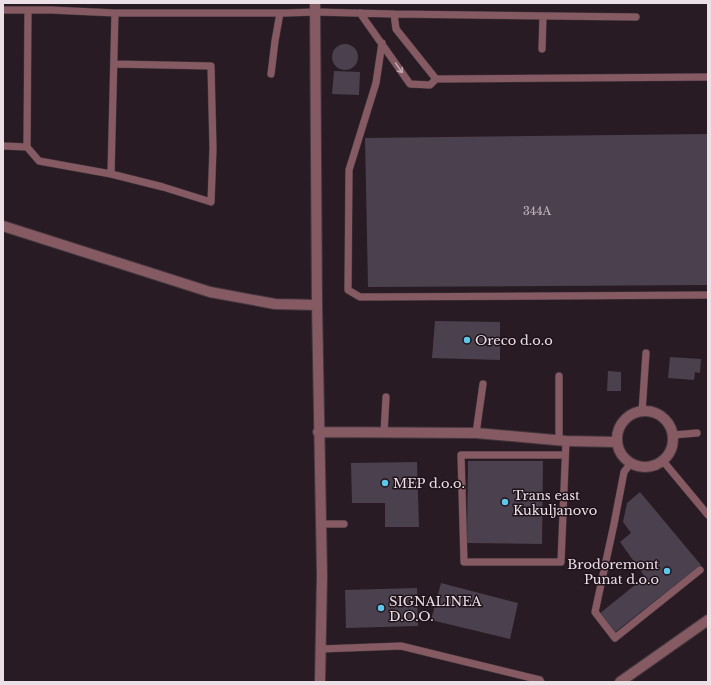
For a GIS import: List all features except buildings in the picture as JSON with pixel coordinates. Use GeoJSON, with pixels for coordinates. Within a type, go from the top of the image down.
{"type":"FeatureCollection","features":[{"type":"Feature","properties":{"kind":"street"},"geometry":{"type":"LineString","coordinates":[[315,8],[318,432],[322,575],[320,682]]}},
{"type":"Feature","properties":{"kind":"street"},"geometry":{"type":"LineString","coordinates":[[3,226],[210,292],[274,304],[317,305]]}},
{"type":"Feature","properties":{"kind":"street"},"geometry":{"type":"LineString","coordinates":[[646,411],[656,413],[664,418],[670,426],[673,435],[673,445],[669,454],[656,466],[647,468],[630,464],[623,458],[618,450],[616,442],[617,432],[621,423],[628,416],[637,412],[646,411]]}},
{"type":"Feature","properties":{"kind":"street"},"geometry":{"type":"LineString","coordinates":[[318,432],[476,432],[562,441],[616,442]]}},
{"type":"Feature","properties":{"kind":"street"},"geometry":{"type":"LineString","coordinates":[[620,682],[708,620]]}},
{"type":"Feature","properties":{"kind":"lane"},"geometry":{"type":"LineString","coordinates":[[3,10],[115,13],[280,13],[315,8],[360,13],[394,14],[636,16]]}},
{"type":"Feature","properties":{"kind":"lane"},"geometry":{"type":"LineString","coordinates":[[28,10],[27,147],[39,161],[111,174],[163,187],[212,202],[213,149],[211,66],[114,64]]}},
{"type":"Feature","properties":{"kind":"lane"},"geometry":{"type":"LineString","coordinates":[[111,174],[115,13]]}},
{"type":"Feature","properties":{"kind":"lane"},"geometry":{"type":"LineString","coordinates":[[271,74],[280,13]]}},
{"type":"Feature","properties":{"kind":"lane"},"geometry":{"type":"LineString","coordinates":[[360,13],[410,84],[430,85],[436,79],[708,77]]}},
{"type":"Feature","properties":{"kind":"lane"},"geometry":{"type":"LineString","coordinates":[[394,14],[396,29],[436,79]]}},
{"type":"Feature","properties":{"kind":"lane"},"geometry":{"type":"LineString","coordinates":[[542,49],[543,16]]}},
{"type":"Feature","properties":{"kind":"lane"},"geometry":{"type":"LineString","coordinates":[[382,43],[376,83],[349,170],[348,290],[360,297],[708,295]]}},
{"type":"Feature","properties":{"kind":"lane"},"geometry":{"type":"LineString","coordinates":[[3,146],[27,147]]}},
{"type":"Feature","properties":{"kind":"lane"},"geometry":{"type":"LineString","coordinates":[[642,412],[646,353]]}},
{"type":"Feature","properties":{"kind":"lane"},"geometry":{"type":"LineString","coordinates":[[559,376],[562,441],[565,455],[561,562],[464,562],[461,455],[565,455]]}},
{"type":"Feature","properties":{"kind":"lane"},"geometry":{"type":"LineString","coordinates":[[476,432],[483,384]]}},
{"type":"Feature","properties":{"kind":"lane"},"geometry":{"type":"LineString","coordinates":[[384,433],[386,397]]}},
{"type":"Feature","properties":{"kind":"lane"},"geometry":{"type":"LineString","coordinates":[[673,435],[697,433]]}},
{"type":"Feature","properties":{"kind":"lane"},"geometry":{"type":"LineString","coordinates":[[663,461],[708,515]]}},
{"type":"Feature","properties":{"kind":"lane"},"geometry":{"type":"LineString","coordinates":[[630,464],[624,472],[595,612],[615,638],[700,570]]}},
{"type":"Feature","properties":{"kind":"lane"},"geometry":{"type":"LineString","coordinates":[[321,524],[344,524]]}},
{"type":"Feature","properties":{"kind":"lane"},"geometry":{"type":"LineString","coordinates":[[321,649],[401,646],[540,680],[541,682]]}},
{"type":"Feature","properties":{"kind":"place","name":"Oreco d.o.o"},"geometry":{"type":"Point","coordinates":[467,340]}},
{"type":"Feature","properties":{"kind":"place","name":"MEP d.o.o."},"geometry":{"type":"Point","coordinates":[385,483]}},
{"type":"Feature","properties":{"kind":"place","name":"Trans east Kukuljanovo"},"geometry":{"type":"Point","coordinates":[505,502]}},
{"type":"Feature","properties":{"kind":"place","name":"Brodoremont Punat d.o.o"},"geometry":{"type":"Point","coordinates":[667,571]}},
{"type":"Feature","properties":{"kind":"place","name":"SIGNALINEA D.O.O."},"geometry":{"type":"Point","coordinates":[381,608]}}]}
